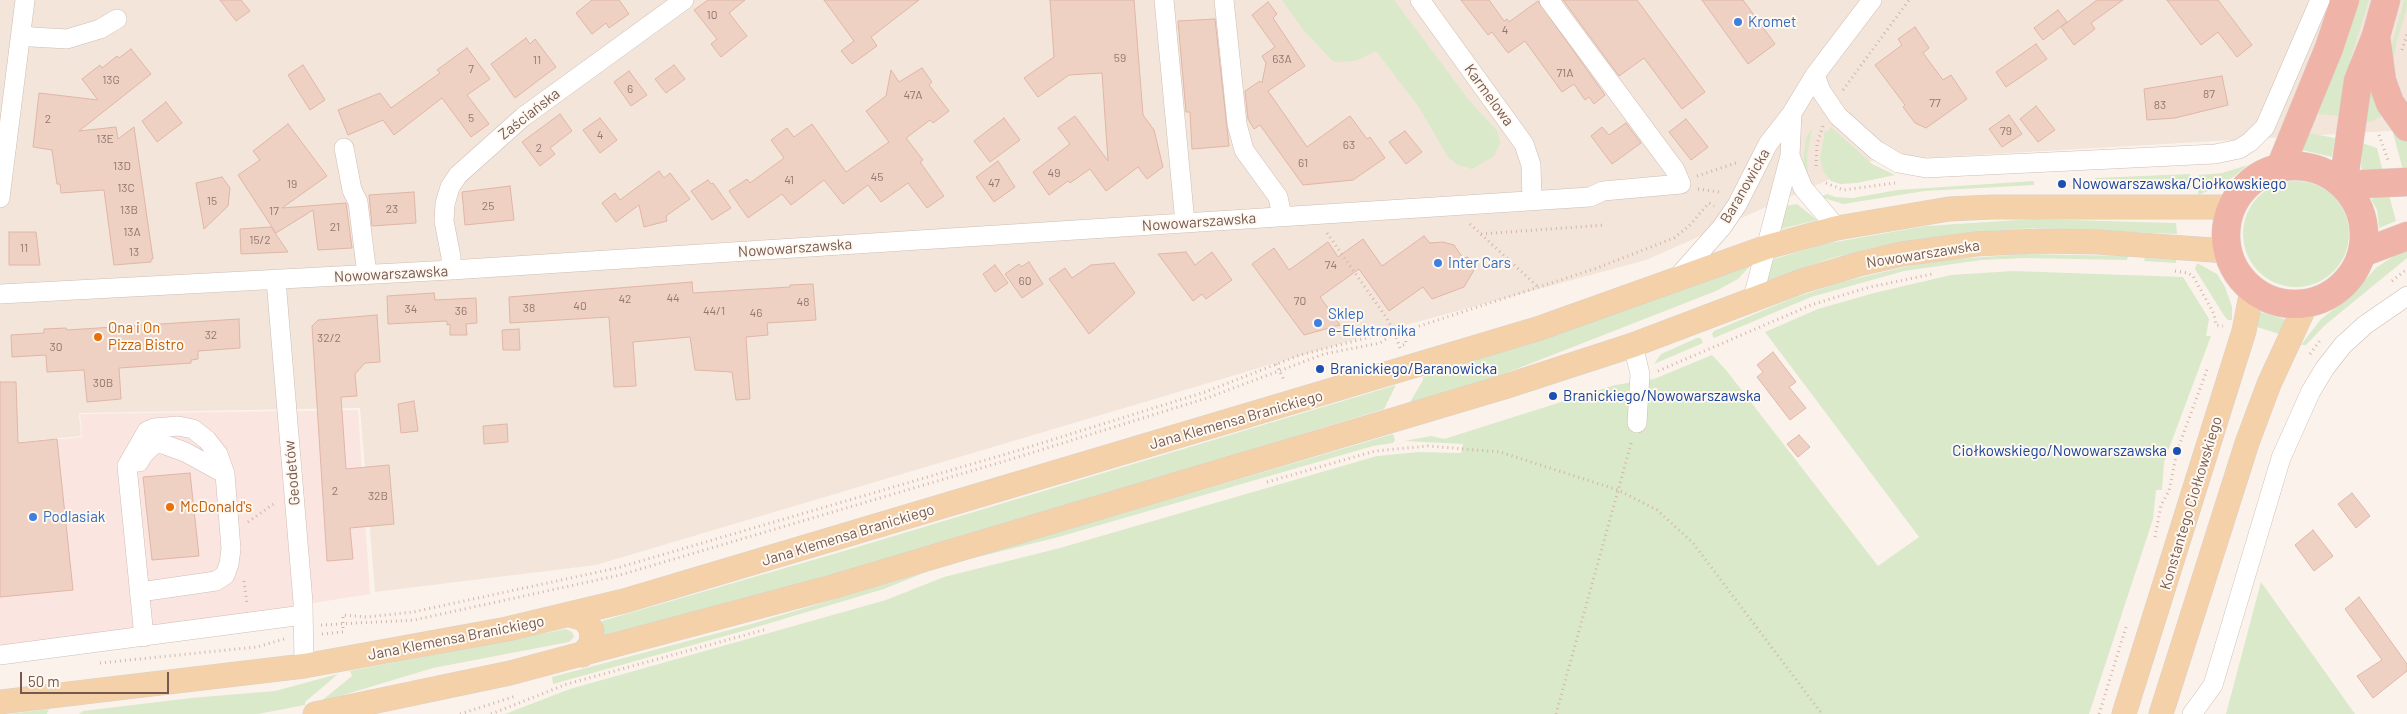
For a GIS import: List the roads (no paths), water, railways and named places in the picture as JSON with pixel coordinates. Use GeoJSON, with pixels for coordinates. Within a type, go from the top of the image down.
{"type":"FeatureCollection","features":[{"type":"Feature","properties":{"kind":"highway"},"geometry":{"type":"LineString","coordinates":[[2280,168],[2322,67],[2345,0]]}},
{"type":"Feature","properties":{"kind":"highway"},"geometry":{"type":"LineString","coordinates":[[2343,185],[2358,82],[2376,36],[2386,0]]}},
{"type":"Feature","properties":{"kind":"highway"},"geometry":{"type":"LineString","coordinates":[[2376,36],[2382,81],[2390,103],[2407,127]]}},
{"type":"Feature","properties":{"kind":"highway"},"geometry":{"type":"LineString","coordinates":[[2296,166],[2314,168],[2329,175],[2343,185],[2354,200],[2362,216],[2364,234],[2362,253],[2356,268],[2347,281],[2321,300],[2306,304],[2278,303],[2252,290],[2241,279],[2227,251],[2226,229],[2232,207],[2240,193],[2251,181],[2264,173],[2296,166]]}},
{"type":"Feature","properties":{"kind":"highway"},"geometry":{"type":"LineString","coordinates":[[2343,185],[2407,182]]}},
{"type":"Feature","properties":{"kind":"highway"},"geometry":{"type":"LineString","coordinates":[[2362,253],[2407,236]]}},
{"type":"Feature","properties":{"kind":"main road"},"geometry":{"type":"LineString","coordinates":[[1675,280],[1766,247],[1837,228],[1949,209],[1992,207],[2232,207]]}},
{"type":"Feature","properties":{"kind":"main road","name":"Nowowarszawska"},"geometry":{"type":"LineString","coordinates":[[1633,344],[1753,298],[1859,264],[1902,254],[1976,244],[2097,242],[2227,251]]}},
{"type":"Feature","properties":{"kind":"main road","name":"Jana Klemensa Branickiego"},"geometry":{"type":"LineString","coordinates":[[0,702],[304,666],[507,629],[570,615],[633,599],[1538,330],[1675,280]]}},
{"type":"Feature","properties":{"kind":"main road","name":"Konstantego Ciołkowskiego"},"geometry":{"type":"LineString","coordinates":[[2124,714],[2244,331],[2252,290]]}},
{"type":"Feature","properties":{"kind":"main road"},"geometry":{"type":"LineString","coordinates":[[2161,714],[2247,443],[2269,384],[2306,304]]}},
{"type":"Feature","properties":{"kind":"main road"},"geometry":{"type":"LineString","coordinates":[[315,714],[442,688],[582,655],[832,588],[1427,410],[1633,344]]}},
{"type":"Feature","properties":{"kind":"main road"},"geometry":{"type":"LineString","coordinates":[[570,615],[584,619],[592,630],[591,644],[582,655]]}},
{"type":"Feature","properties":{"kind":"main road"},"geometry":{"type":"LineString","coordinates":[[60,714],[68,699],[77,693]]}},
{"type":"Feature","properties":{"kind":"street"},"geometry":{"type":"LineString","coordinates":[[0,198],[25,0]]}},
{"type":"Feature","properties":{"kind":"street","name":"Zaściańska"},"geometry":{"type":"LineString","coordinates":[[451,270],[451,257],[444,221],[445,204],[450,187],[458,175],[523,118],[662,7],[684,0]]}},
{"type":"Feature","properties":{"kind":"street"},"geometry":{"type":"LineString","coordinates":[[1164,0],[1185,223]]}},
{"type":"Feature","properties":{"kind":"street"},"geometry":{"type":"LineString","coordinates":[[1224,0],[1237,124],[1244,150],[1278,197],[1282,216]]}},
{"type":"Feature","properties":{"kind":"street","name":"Karmelowa"},"geometry":{"type":"LineString","coordinates":[[1420,0],[1524,144],[1531,165],[1532,200]]}},
{"type":"Feature","properties":{"kind":"street","name":"Nowowarszawska"},"geometry":{"type":"LineString","coordinates":[[0,294],[451,270],[1590,197],[1603,191],[1681,184],[1675,170],[1549,0]]}},
{"type":"Feature","properties":{"kind":"street","name":"Baranowicka"},"geometry":{"type":"LineString","coordinates":[[1675,280],[1722,227],[1737,205],[1768,144],[1792,113],[1815,75],[1872,0]]}},
{"type":"Feature","properties":{"kind":"street"},"geometry":{"type":"LineString","coordinates":[[1815,75],[1821,91],[1838,116],[1876,150],[1898,163],[1926,168],[2215,154],[2239,149],[2250,142],[2265,127],[2320,0]]}},
{"type":"Feature","properties":{"kind":"street"},"geometry":{"type":"LineString","coordinates":[[21,34],[32,37],[67,39],[100,29],[117,19]]}},
{"type":"Feature","properties":{"kind":"street","name":"Baranowicka"},"geometry":{"type":"LineString","coordinates":[[1753,298],[1790,156],[1792,113]]}},
{"type":"Feature","properties":{"kind":"street"},"geometry":{"type":"LineString","coordinates":[[344,148],[352,190],[358,202],[367,275]]}},
{"type":"Feature","properties":{"kind":"street","name":"Baranowicka"},"geometry":{"type":"LineString","coordinates":[[1790,156],[1803,188],[1837,228]]}},
{"type":"Feature","properties":{"kind":"street","name":"Geodetów"},"geometry":{"type":"LineString","coordinates":[[276,280],[303,621],[304,666]]}},
{"type":"Feature","properties":{"kind":"street"},"geometry":{"type":"LineString","coordinates":[[2192,714],[2212,685],[2281,458],[2311,391],[2324,368],[2343,345],[2366,325],[2407,296]]}},
{"type":"Feature","properties":{"kind":"street"},"geometry":{"type":"LineString","coordinates":[[1633,344],[1640,374],[1637,423]]}},
{"type":"Feature","properties":{"kind":"street"},"geometry":{"type":"LineString","coordinates":[[140,592],[216,581],[225,575],[230,564],[231,549],[225,474],[218,454],[207,440],[193,429],[178,426],[154,428],[147,431],[128,466],[144,637]]}},
{"type":"Feature","properties":{"kind":"street"},"geometry":{"type":"LineString","coordinates":[[0,655],[144,637],[303,621]]}},
{"type":"Feature","properties":{"kind":"place","name":"Kromet"},"geometry":{"type":"Point","coordinates":[1738,22]}},
{"type":"Feature","properties":{"kind":"place","name":"Nowowarszawska/Ciołkowskiego"},"geometry":{"type":"Point","coordinates":[2062,184]}},
{"type":"Feature","properties":{"kind":"place","name":"Inter Cars"},"geometry":{"type":"Point","coordinates":[1438,263]}},
{"type":"Feature","properties":{"kind":"place","name":"Sklep e-Elektronika"},"geometry":{"type":"Point","coordinates":[1318,323]}},
{"type":"Feature","properties":{"kind":"place","name":"Ona i On Pizza Bistro"},"geometry":{"type":"Point","coordinates":[98,337]}},
{"type":"Feature","properties":{"kind":"place","name":"Branickiego/Baranowicka"},"geometry":{"type":"Point","coordinates":[1320,369]}},
{"type":"Feature","properties":{"kind":"place","name":"Branickiego/Nowowarszawska"},"geometry":{"type":"Point","coordinates":[1553,396]}},
{"type":"Feature","properties":{"kind":"place","name":"Ciołkowskiego/Nowowarszawska"},"geometry":{"type":"Point","coordinates":[2177,451]}},
{"type":"Feature","properties":{"kind":"place","name":"McDonald's"},"geometry":{"type":"Point","coordinates":[170,507]}},
{"type":"Feature","properties":{"kind":"place","name":"Podlasiak"},"geometry":{"type":"Point","coordinates":[33,517]}}]}
